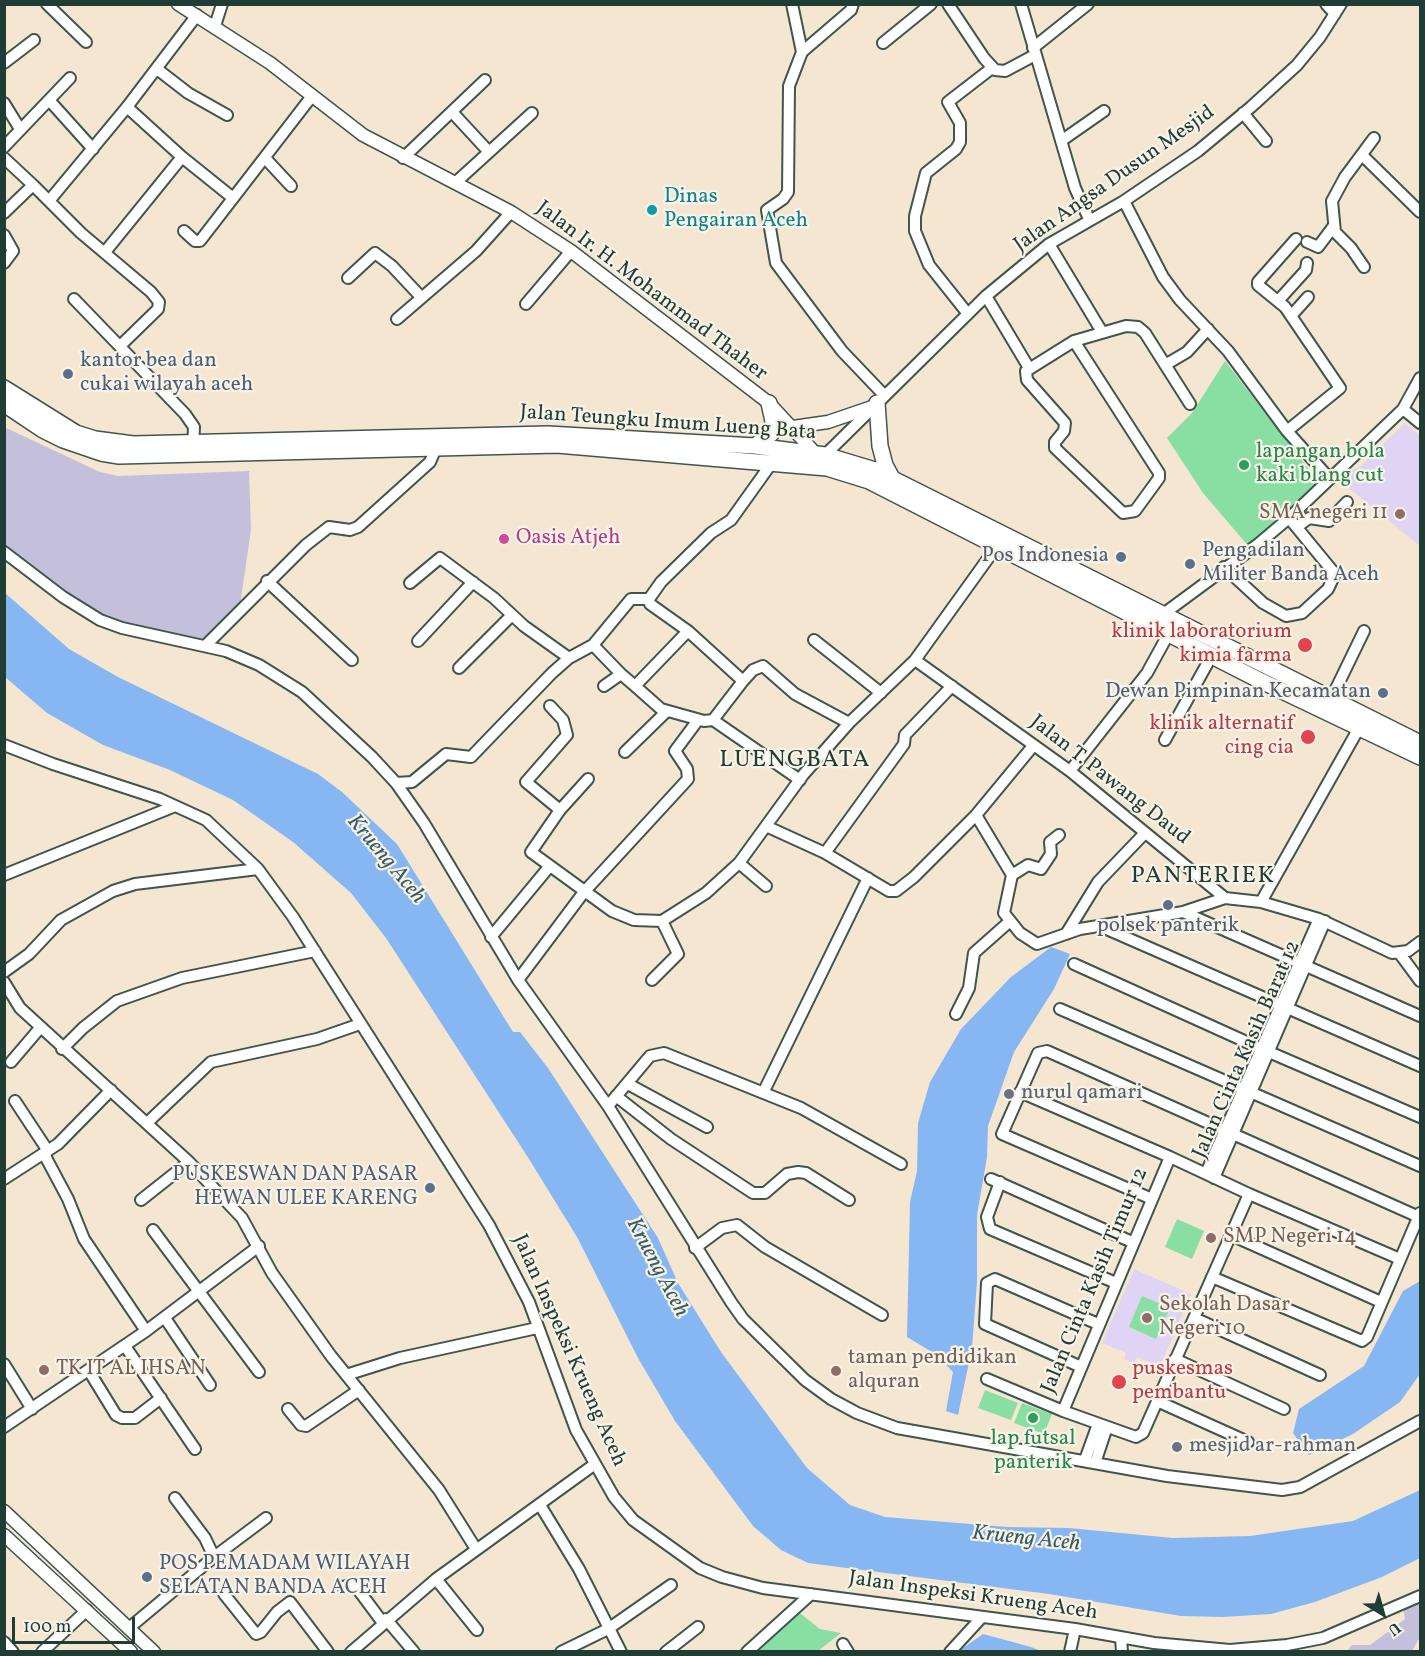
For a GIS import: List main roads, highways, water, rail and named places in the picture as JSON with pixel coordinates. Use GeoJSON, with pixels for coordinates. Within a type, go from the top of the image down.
{"type":"FeatureCollection","features":[{"type":"Feature","properties":{"kind":"highway","name":"Jalan Teungku Imum Lueng Bata"},"geometry":{"type":"LineString","coordinates":[[4,388],[67,429],[95,439],[133,444],[193,447],[436,448],[590,442],[755,446],[820,454],[875,470],[1169,633],[1420,757]]}},
{"type":"Feature","properties":{"kind":"highway"},"geometry":{"type":"LineString","coordinates":[[878,402],[880,446],[885,465],[893,480]]}},
{"type":"Feature","properties":{"kind":"highway"},"geometry":{"type":"LineString","coordinates":[[755,446],[771,434],[773,422],[769,403]]}},
{"type":"Feature","properties":{"kind":"highway","name":"Jalan Teungku Imum Lueng Bata"},"geometry":{"type":"LineString","coordinates":[[4,404],[43,430],[101,453],[129,456],[193,447],[548,434],[590,442],[771,464],[827,468],[869,481],[997,546],[1035,559],[1162,615],[1420,743]]}},
{"type":"Feature","properties":{"kind":"main road","name":"Jalan Ir. H. Mohammad Thaher"},"geometry":{"type":"LineString","coordinates":[[178,4],[270,63],[363,135],[511,212],[571,251],[769,403],[820,454]]}},
{"type":"Feature","properties":{"kind":"main road"},"geometry":{"type":"LineString","coordinates":[[793,427],[828,422],[878,402]]}},
{"type":"Feature","properties":{"kind":"main road"},"geometry":{"type":"LineString","coordinates":[[4,1511],[154,1652]]}},
{"type":"Feature","properties":{"kind":"main road"},"geometry":{"type":"LineString","coordinates":[[4,1535],[131,1652]]}},
{"type":"Feature","properties":{"kind":"main road"},"geometry":{"type":"LineString","coordinates":[[61,1587],[73,1574]]}},
{"type":"Feature","properties":{"kind":"water","name":"Krueng Aceh"},"geometry":{"type":"Polygon","coordinates":[[[5,593],[69,649],[118,677],[318,774],[342,792],[397,844],[513,1032],[520,1032],[548,1068],[658,1238],[678,1283],[721,1352],[807,1468],[850,1505],[885,1517],[1007,1527],[1069,1528],[1173,1538],[1250,1536],[1353,1521],[1420,1490],[1420,1558],[1382,1577],[1315,1602],[1271,1614],[1223,1617],[1181,1616],[1049,1594],[808,1563],[781,1550],[753,1526],[675,1421],[638,1358],[577,1237],[386,938],[351,893],[293,842],[233,800],[170,770],[103,745],[47,713],[5,677],[5,593]]]}},
{"type":"Feature","properties":{"kind":"water"},"geometry":{"type":"Polygon","coordinates":[[[1051,947],[1070,954],[1054,989],[1014,1052],[988,1126],[987,1157],[977,1215],[977,1282],[972,1348],[958,1415],[946,1411],[953,1372],[937,1355],[907,1337],[910,1202],[917,1171],[918,1123],[930,1082],[961,1029],[1011,977],[1051,947]]]}},
{"type":"Feature","properties":{"kind":"water"},"geometry":{"type":"Polygon","coordinates":[[[1420,1281],[1420,1374],[1400,1402],[1353,1434],[1309,1455],[1293,1433],[1299,1409],[1364,1366],[1403,1291],[1420,1281]]]}},
{"type":"Feature","properties":{"kind":"water"},"geometry":{"type":"Polygon","coordinates":[[[983,1634],[1031,1647],[1041,1651],[959,1651],[983,1634]]]}},
{"type":"Feature","properties":{"kind":"place","name":"Dinas Pengairan Aceh"},"geometry":{"type":"Point","coordinates":[652,210]}},
{"type":"Feature","properties":{"kind":"place","name":"kantor bea dan cukai wilayah aceh"},"geometry":{"type":"Point","coordinates":[68,374]}},
{"type":"Feature","properties":{"kind":"place","name":"lapangan bola kaki blang cut"},"geometry":{"type":"Point","coordinates":[1244,465]}},
{"type":"Feature","properties":{"kind":"place","name":"SMA negeri 11"},"geometry":{"type":"Point","coordinates":[1400,514]}},
{"type":"Feature","properties":{"kind":"place","name":"Oasis Atjeh"},"geometry":{"type":"Point","coordinates":[504,539]}},
{"type":"Feature","properties":{"kind":"place","name":"Pos Indonesia"},"geometry":{"type":"Point","coordinates":[1121,557]}},
{"type":"Feature","properties":{"kind":"place","name":"Pengadilan Militer Banda Aceh"},"geometry":{"type":"Point","coordinates":[1190,564]}},
{"type":"Feature","properties":{"kind":"place","name":"klinik laboratorium kimia farma"},"geometry":{"type":"Point","coordinates":[1305,645]}},
{"type":"Feature","properties":{"kind":"place","name":"Dewan Pimpinan Kecamatan"},"geometry":{"type":"Point","coordinates":[1383,693]}},
{"type":"Feature","properties":{"kind":"place","name":"klinik alternatif cing cia"},"geometry":{"type":"Point","coordinates":[1308,737]}},
{"type":"Feature","properties":{"kind":"place","name":"polsek panterik"},"geometry":{"type":"Point","coordinates":[1168,905]}},
{"type":"Feature","properties":{"kind":"place","name":"nurul qamari"},"geometry":{"type":"Point","coordinates":[1009,1094]}},
{"type":"Feature","properties":{"kind":"place","name":"PUSKESWAN DAN PASAR HEWAN ULEE KARENG"},"geometry":{"type":"Point","coordinates":[430,1188]}},
{"type":"Feature","properties":{"kind":"place","name":"SMP Negeri 14"},"geometry":{"type":"Point","coordinates":[1211,1238]}},
{"type":"Feature","properties":{"kind":"place","name":"Sekolah Dasar Negeri 10"},"geometry":{"type":"Point","coordinates":[1147,1318]}},
{"type":"Feature","properties":{"kind":"place","name":"TK IT AL IHSAN"},"geometry":{"type":"Point","coordinates":[44,1370]}},
{"type":"Feature","properties":{"kind":"place","name":"taman pendidikan alquran"},"geometry":{"type":"Point","coordinates":[836,1371]}},
{"type":"Feature","properties":{"kind":"place","name":"puskesmas pembantu"},"geometry":{"type":"Point","coordinates":[1119,1382]}},
{"type":"Feature","properties":{"kind":"place","name":"lap futsal panterik"},"geometry":{"type":"Point","coordinates":[1033,1418]}},
{"type":"Feature","properties":{"kind":"place","name":"mesjid ar-rahman"},"geometry":{"type":"Point","coordinates":[1177,1447]}},
{"type":"Feature","properties":{"kind":"place","name":"POS PEMADAM WILAYAH SELATAN BANDA ACEH"},"geometry":{"type":"Point","coordinates":[147,1577]}},
{"type":"Feature","properties":{"kind":"district","name":"LUENGBATA"},"geometry":{"type":"Point","coordinates":[795,762]}},
{"type":"Feature","properties":{"kind":"district","name":"PANTERIEK"},"geometry":{"type":"Point","coordinates":[1203,878]}}]}
